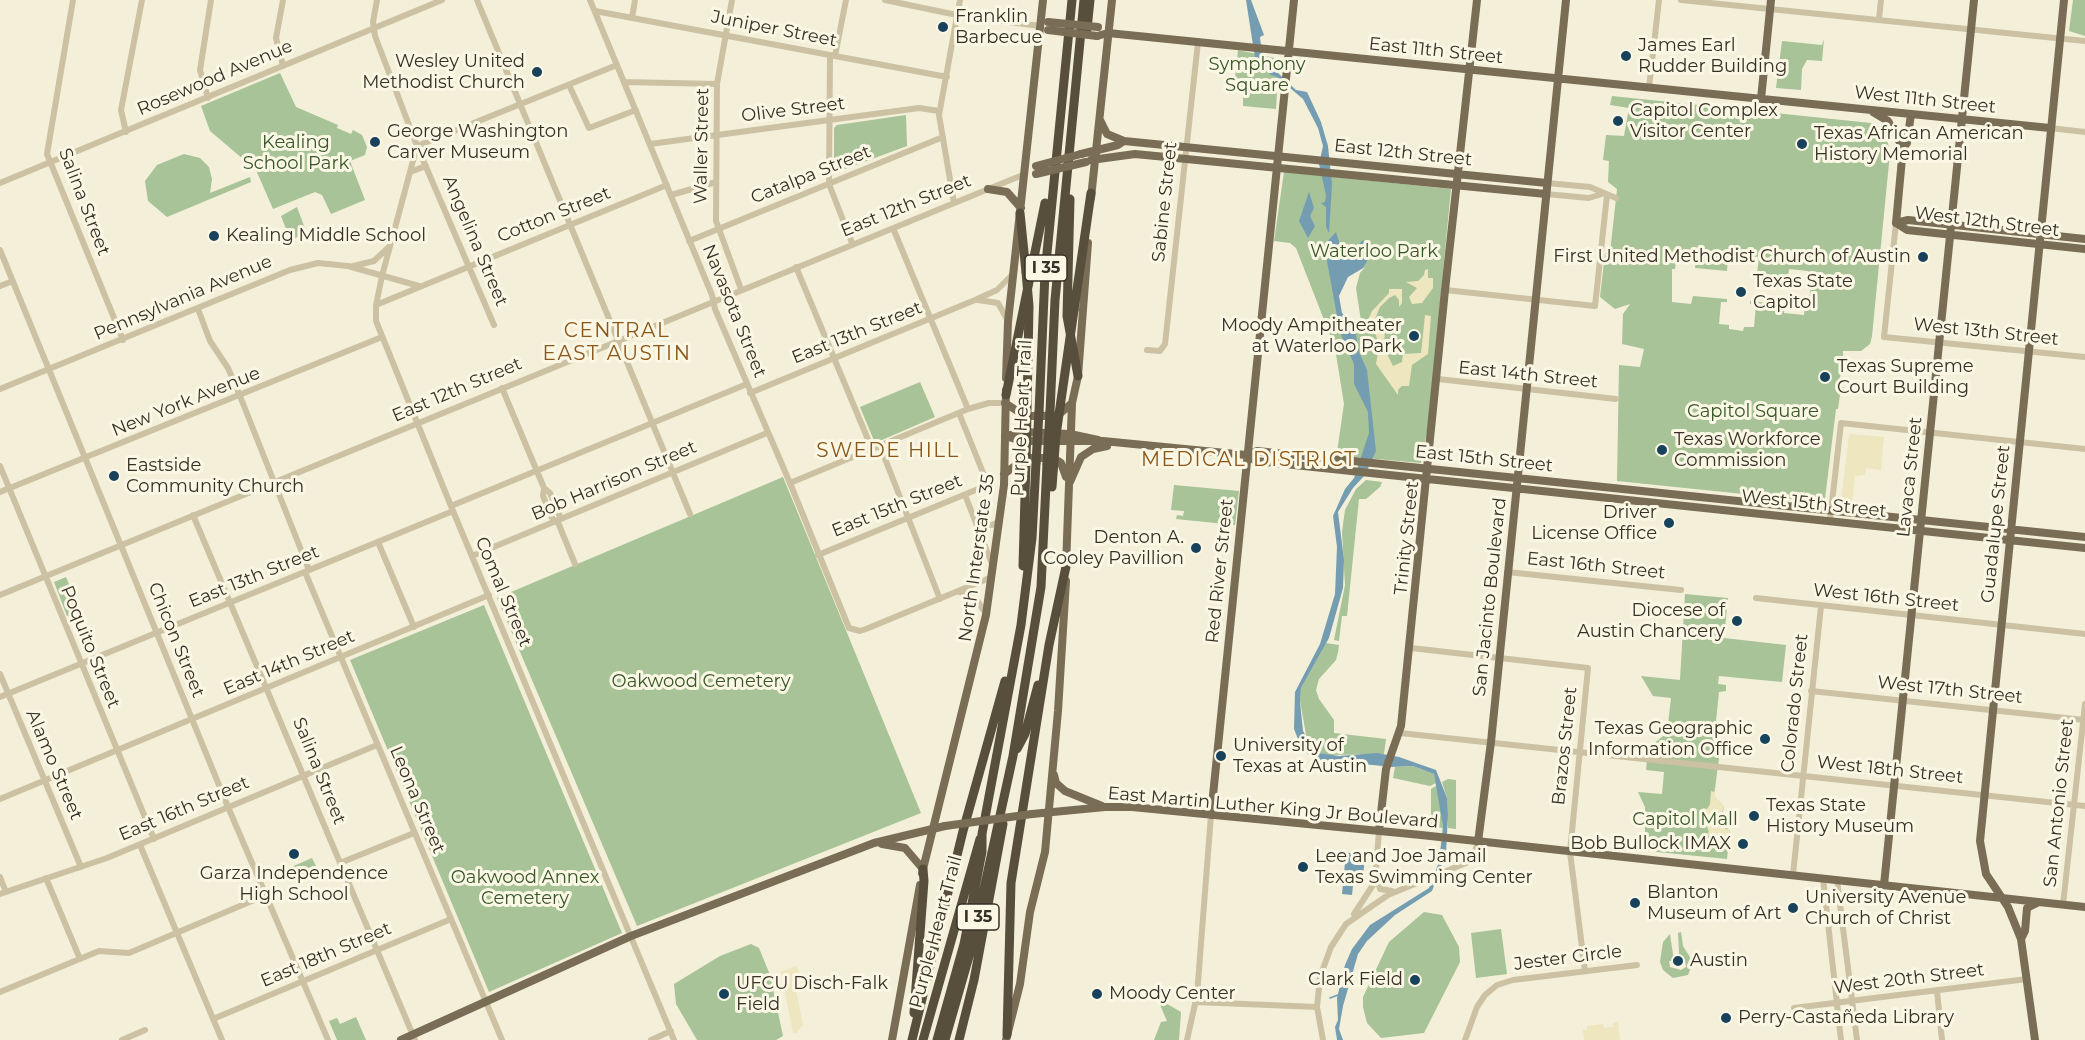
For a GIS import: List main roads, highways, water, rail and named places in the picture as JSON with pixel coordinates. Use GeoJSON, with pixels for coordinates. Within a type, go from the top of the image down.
{"type":"FeatureCollection","features":[{"type":"Feature","properties":{"kind":"highway"},"geometry":{"type":"LineString","coordinates":[[1063,82],[1066,0]]}},
{"type":"Feature","properties":{"kind":"highway","name":"Purple Heart Trail"},"geometry":{"type":"LineString","coordinates":[[923,1040],[982,834],[1021,625],[1032,538],[1045,273],[1072,0]]}},
{"type":"Feature","properties":{"kind":"highway","name":"Purple Heart Trail"},"geometry":{"type":"LineString","coordinates":[[945,1040],[970,953],[1014,756],[1038,609],[1045,539],[1055,300],[1084,0]]}},
{"type":"Feature","properties":{"kind":"highway"},"geometry":{"type":"LineString","coordinates":[[1076,93],[1086,39],[1090,0]]}},
{"type":"Feature","properties":{"kind":"highway"},"geometry":{"type":"LineString","coordinates":[[1006,399],[1042,224],[1050,157],[1058,124]]}},
{"type":"Feature","properties":{"kind":"highway"},"geometry":{"type":"LineString","coordinates":[[1072,125],[1075,151],[1070,196],[1067,316],[1078,375]]}},
{"type":"Feature","properties":{"kind":"highway"},"geometry":{"type":"LineString","coordinates":[[1045,539],[1056,435],[1091,194]]}},
{"type":"Feature","properties":{"kind":"highway"},"geometry":{"type":"LineString","coordinates":[[1021,210],[1029,306],[1021,625]]}},
{"type":"Feature","properties":{"kind":"highway"},"geometry":{"type":"LineString","coordinates":[[1007,1038],[1011,883],[1058,591],[1067,562]]}},
{"type":"Feature","properties":{"kind":"highway"},"geometry":{"type":"LineString","coordinates":[[912,1040],[963,831],[1010,664],[1017,648]]}},
{"type":"Feature","properties":{"kind":"highway"},"geometry":{"type":"LineString","coordinates":[[1014,756],[1025,734],[1047,661]]}},
{"type":"Feature","properties":{"kind":"highway","name":"Purple Heart Trail"},"geometry":{"type":"LineString","coordinates":[[958,1040],[984,929],[1003,829],[1006,792]]}},
{"type":"Feature","properties":{"kind":"highway","name":"Purple Heart Trail"},"geometry":{"type":"LineString","coordinates":[[938,1040],[964,944],[982,852],[982,834]]}},
{"type":"Feature","properties":{"kind":"highway"},"geometry":{"type":"LineString","coordinates":[[912,1040],[923,869]]}},
{"type":"Feature","properties":{"kind":"main road","name":"North Interstate 35"},"geometry":{"type":"LineString","coordinates":[[892,1040],[923,869],[986,615],[992,577],[1004,474],[1008,322],[1025,174],[1046,26],[1043,0]]}},
{"type":"Feature","properties":{"kind":"main road"},"geometry":{"type":"LineString","coordinates":[[1007,1038],[1020,984],[1030,912],[1045,852],[1050,813],[1063,651],[1072,403],[1078,375],[1091,194],[1112,0]]}},
{"type":"Feature","properties":{"kind":"main road","name":"Red River Street"},"geometry":{"type":"LineString","coordinates":[[1211,815],[1294,0]]}},
{"type":"Feature","properties":{"kind":"main road","name":"Trinity Street"},"geometry":{"type":"LineString","coordinates":[[1379,831],[1385,779],[1400,733],[1477,0]]}},
{"type":"Feature","properties":{"kind":"main road","name":"San Jacinto Boulevard"},"geometry":{"type":"LineString","coordinates":[[1478,842],[1491,742],[1566,0]]}},
{"type":"Feature","properties":{"kind":"main road"},"geometry":{"type":"LineString","coordinates":[[1761,99],[1771,0]]}},
{"type":"Feature","properties":{"kind":"main road","name":"Lavaca Street"},"geometry":{"type":"LineString","coordinates":[[1884,885],[1974,0]]}},
{"type":"Feature","properties":{"kind":"main road","name":"Guadalupe Street"},"geometry":{"type":"LineString","coordinates":[[2035,1040],[2021,939],[2016,922],[1986,874],[1980,854],[2064,0]]}},
{"type":"Feature","properties":{"kind":"main road","name":"East 11th Street"},"geometry":{"type":"LineString","coordinates":[[1046,26],[1761,99]]}},
{"type":"Feature","properties":{"kind":"main road","name":"West 11th Street"},"geometry":{"type":"LineString","coordinates":[[1761,99],[2050,128]]}},
{"type":"Feature","properties":{"kind":"main road"},"geometry":{"type":"LineString","coordinates":[[1870,110],[1888,121],[1903,148]]}},
{"type":"Feature","properties":{"kind":"main road"},"geometry":{"type":"LineString","coordinates":[[1896,223],[1903,148],[1907,143],[1911,114]]}},
{"type":"Feature","properties":{"kind":"main road"},"geometry":{"type":"LineString","coordinates":[[1099,117],[1105,132],[1124,141]]}},
{"type":"Feature","properties":{"kind":"main road","name":"East 12th Street"},"geometry":{"type":"LineString","coordinates":[[1025,174],[1124,141],[1547,183]]}},
{"type":"Feature","properties":{"kind":"main road","name":"East 12th Street"},"geometry":{"type":"LineString","coordinates":[[1036,170],[1120,154],[1546,194]]}},
{"type":"Feature","properties":{"kind":"main road"},"geometry":{"type":"LineString","coordinates":[[1366,176],[1368,165]]}},
{"type":"Feature","properties":{"kind":"main road"},"geometry":{"type":"LineString","coordinates":[[988,189],[1007,192],[1021,210]]}},
{"type":"Feature","properties":{"kind":"main road","name":"West 12th Street"},"geometry":{"type":"LineString","coordinates":[[1896,223],[1908,220],[2085,239]]}},
{"type":"Feature","properties":{"kind":"main road","name":"West 12th Street"},"geometry":{"type":"LineString","coordinates":[[1896,223],[1907,230],[2085,249]]}},
{"type":"Feature","properties":{"kind":"main road"},"geometry":{"type":"LineString","coordinates":[[1006,399],[1025,416],[1057,416],[1072,403]]}},
{"type":"Feature","properties":{"kind":"main road","name":"East 15th Street"},"geometry":{"type":"LineString","coordinates":[[1005,436],[1021,432],[1070,434],[1103,441],[1246,455],[1256,461],[1719,508]]}},
{"type":"Feature","properties":{"kind":"main road","name":"East 15th Street"},"geometry":{"type":"LineString","coordinates":[[1005,436],[1022,441],[1070,443],[1103,441]]}},
{"type":"Feature","properties":{"kind":"main road"},"geometry":{"type":"LineString","coordinates":[[1069,487],[1076,464],[1087,452],[1126,443]]}},
{"type":"Feature","properties":{"kind":"main road","name":"East 15th Street"},"geometry":{"type":"LineString","coordinates":[[1246,455],[1257,451],[1720,498]]}},
{"type":"Feature","properties":{"kind":"main road"},"geometry":{"type":"LineString","coordinates":[[1004,474],[1026,458],[1053,458],[1061,463],[1069,487]]}},
{"type":"Feature","properties":{"kind":"main road","name":"West 15th Street"},"geometry":{"type":"LineString","coordinates":[[1720,498],[2085,537]]}},
{"type":"Feature","properties":{"kind":"main road","name":"West 15th Street"},"geometry":{"type":"LineString","coordinates":[[1719,508],[2085,548]]}},
{"type":"Feature","properties":{"kind":"main road"},"geometry":{"type":"LineString","coordinates":[[1053,761],[1055,780],[1065,791],[1105,807]]}},
{"type":"Feature","properties":{"kind":"main road","name":"East Martin Luther King Jr Boulevard"},"geometry":{"type":"LineString","coordinates":[[401,1040],[414,1037],[485,1001],[631,936],[874,843],[945,826],[1105,807],[1421,835],[2085,907]]}},
{"type":"Feature","properties":{"kind":"main road"},"geometry":{"type":"LineString","coordinates":[[874,843],[892,844],[905,848],[923,869]]}},
{"type":"Feature","properties":{"kind":"main road"},"geometry":{"type":"LineString","coordinates":[[2021,939],[2025,932],[2027,908],[2040,902]]}},
{"type":"Feature","properties":{"kind":"water"},"geometry":{"type":"Polygon","coordinates":[[[1246,0],[1251,0],[1264,35],[1260,37],[1261,46],[1268,69],[1277,72],[1296,90],[1307,92],[1321,122],[1328,146],[1332,184],[1329,233],[1326,227],[1326,207],[1321,203],[1325,202],[1326,195],[1319,164],[1323,146],[1318,128],[1303,99],[1277,77],[1271,75],[1255,58],[1246,0]]]}},
{"type":"Feature","properties":{"kind":"water"},"geometry":{"type":"Polygon","coordinates":[[[1309,192],[1314,208],[1310,216],[1315,226],[1308,238],[1299,221],[1309,192]]]}},
{"type":"Feature","properties":{"kind":"water"},"geometry":{"type":"Polygon","coordinates":[[[1336,232],[1340,245],[1347,249],[1355,248],[1363,240],[1369,248],[1369,258],[1355,281],[1354,323],[1359,352],[1367,370],[1376,451],[1365,475],[1353,488],[1338,512],[1344,560],[1343,588],[1329,638],[1301,688],[1303,731],[1313,748],[1319,753],[1339,756],[1377,753],[1399,757],[1436,770],[1447,798],[1448,815],[1446,853],[1432,891],[1395,915],[1367,941],[1358,954],[1343,1006],[1339,1029],[1343,1040],[1337,1040],[1335,1027],[1338,1020],[1337,998],[1345,965],[1352,949],[1370,925],[1429,888],[1439,862],[1443,826],[1434,774],[1413,766],[1392,767],[1314,759],[1302,749],[1294,729],[1295,692],[1320,644],[1335,594],[1337,547],[1333,516],[1345,489],[1354,478],[1369,433],[1368,412],[1354,384],[1354,364],[1340,332],[1324,245],[1336,232]]]}},
{"type":"Feature","properties":{"kind":"water"},"geometry":{"type":"Polygon","coordinates":[[[1346,852],[1365,857],[1363,876],[1354,876],[1352,895],[1342,894],[1346,852]]]}},
{"type":"Feature","properties":{"kind":"waterway"},"geometry":{"type":"LineString","coordinates":[[1330,998],[1338,995]]}},
{"type":"Feature","properties":{"kind":"place","name":"Franklin Barbecue"},"geometry":{"type":"Point","coordinates":[943,27]}},
{"type":"Feature","properties":{"kind":"place","name":"James Earl Rudder Building"},"geometry":{"type":"Point","coordinates":[1626,56]}},
{"type":"Feature","properties":{"kind":"place","name":"Wesley United Methodist Church"},"geometry":{"type":"Point","coordinates":[537,72]}},
{"type":"Feature","properties":{"kind":"place","name":"Capitol Complex Visitor Center"},"geometry":{"type":"Point","coordinates":[1618,121]}},
{"type":"Feature","properties":{"kind":"place","name":"George Washington Carver Museum"},"geometry":{"type":"Point","coordinates":[375,142]}},
{"type":"Feature","properties":{"kind":"place","name":"Texas African American History Memorial"},"geometry":{"type":"Point","coordinates":[1802,144]}},
{"type":"Feature","properties":{"kind":"place","name":"Kealing Middle School"},"geometry":{"type":"Point","coordinates":[214,236]}},
{"type":"Feature","properties":{"kind":"place","name":"First United Methodist Church of Austin"},"geometry":{"type":"Point","coordinates":[1923,257]}},
{"type":"Feature","properties":{"kind":"place","name":"Texas State Capitol"},"geometry":{"type":"Point","coordinates":[1741,292]}},
{"type":"Feature","properties":{"kind":"place","name":"Moody Ampitheater at Waterloo Park"},"geometry":{"type":"Point","coordinates":[1414,336]}},
{"type":"Feature","properties":{"kind":"place","name":"Texas Supreme Court Building"},"geometry":{"type":"Point","coordinates":[1825,377]}},
{"type":"Feature","properties":{"kind":"place","name":"Texas Workforce Commission"},"geometry":{"type":"Point","coordinates":[1662,450]}},
{"type":"Feature","properties":{"kind":"place","name":"Eastside Community Church"},"geometry":{"type":"Point","coordinates":[114,476]}},
{"type":"Feature","properties":{"kind":"place","name":"Driver License Office"},"geometry":{"type":"Point","coordinates":[1669,523]}},
{"type":"Feature","properties":{"kind":"place","name":"Denton A. Cooley Pavillion"},"geometry":{"type":"Point","coordinates":[1196,548]}},
{"type":"Feature","properties":{"kind":"place","name":"Diocese of Austin Chancery"},"geometry":{"type":"Point","coordinates":[1737,621]}},
{"type":"Feature","properties":{"kind":"place","name":"Texas Geographic Information Office"},"geometry":{"type":"Point","coordinates":[1765,739]}},
{"type":"Feature","properties":{"kind":"place","name":"University of Texas at Austin"},"geometry":{"type":"Point","coordinates":[1221,756]}},
{"type":"Feature","properties":{"kind":"place","name":"Texas State History Museum"},"geometry":{"type":"Point","coordinates":[1754,816]}},
{"type":"Feature","properties":{"kind":"place","name":"Bob Bullock IMAX"},"geometry":{"type":"Point","coordinates":[1743,844]}},
{"type":"Feature","properties":{"kind":"place","name":"Garza Independence High School"},"geometry":{"type":"Point","coordinates":[294,854]}},
{"type":"Feature","properties":{"kind":"place","name":"Lee and Joe Jamail Texas Swimming Center"},"geometry":{"type":"Point","coordinates":[1303,867]}},
{"type":"Feature","properties":{"kind":"place","name":"Blanton Museum of Art"},"geometry":{"type":"Point","coordinates":[1635,903]}},
{"type":"Feature","properties":{"kind":"place","name":"University Avenue Church of Christ"},"geometry":{"type":"Point","coordinates":[1793,908]}},
{"type":"Feature","properties":{"kind":"place","name":"Austin"},"geometry":{"type":"Point","coordinates":[1678,961]}},
{"type":"Feature","properties":{"kind":"place","name":"Clark Field"},"geometry":{"type":"Point","coordinates":[1415,980]}},
{"type":"Feature","properties":{"kind":"place","name":"UFCU Disch-Falk Field"},"geometry":{"type":"Point","coordinates":[724,994]}},
{"type":"Feature","properties":{"kind":"place","name":"Moody Center"},"geometry":{"type":"Point","coordinates":[1097,994]}},
{"type":"Feature","properties":{"kind":"place","name":"Perry-Castañeda Library"},"geometry":{"type":"Point","coordinates":[1726,1018]}},
{"type":"Feature","properties":{"kind":"district","name":"CENTRAL EAST AUSTIN"},"geometry":{"type":"Point","coordinates":[617,342]}},
{"type":"Feature","properties":{"kind":"district","name":"SWEDE HILL"},"geometry":{"type":"Point","coordinates":[888,451]}},
{"type":"Feature","properties":{"kind":"district","name":"MEDICAL DISTRICT"},"geometry":{"type":"Point","coordinates":[1249,460]}},
{"type":"Feature","properties":{"kind":"park label","name":"Symphony Square"},"geometry":{"type":"Point","coordinates":[1257,76]}},
{"type":"Feature","properties":{"kind":"park label","name":"Kealing School Park"},"geometry":{"type":"Point","coordinates":[296,153]}},
{"type":"Feature","properties":{"kind":"park label","name":"Waterloo Park"},"geometry":{"type":"Point","coordinates":[1374,252]}},
{"type":"Feature","properties":{"kind":"park label","name":"Capitol Square"},"geometry":{"type":"Point","coordinates":[1753,412]}},
{"type":"Feature","properties":{"kind":"park label","name":"Oakwood Cemetery"},"geometry":{"type":"Point","coordinates":[701,682]}},
{"type":"Feature","properties":{"kind":"park label","name":"Capitol Mall"},"geometry":{"type":"Point","coordinates":[1685,820]}},
{"type":"Feature","properties":{"kind":"park label","name":"Oakwood Annex Cemetery"},"geometry":{"type":"Point","coordinates":[525,888]}}]}
